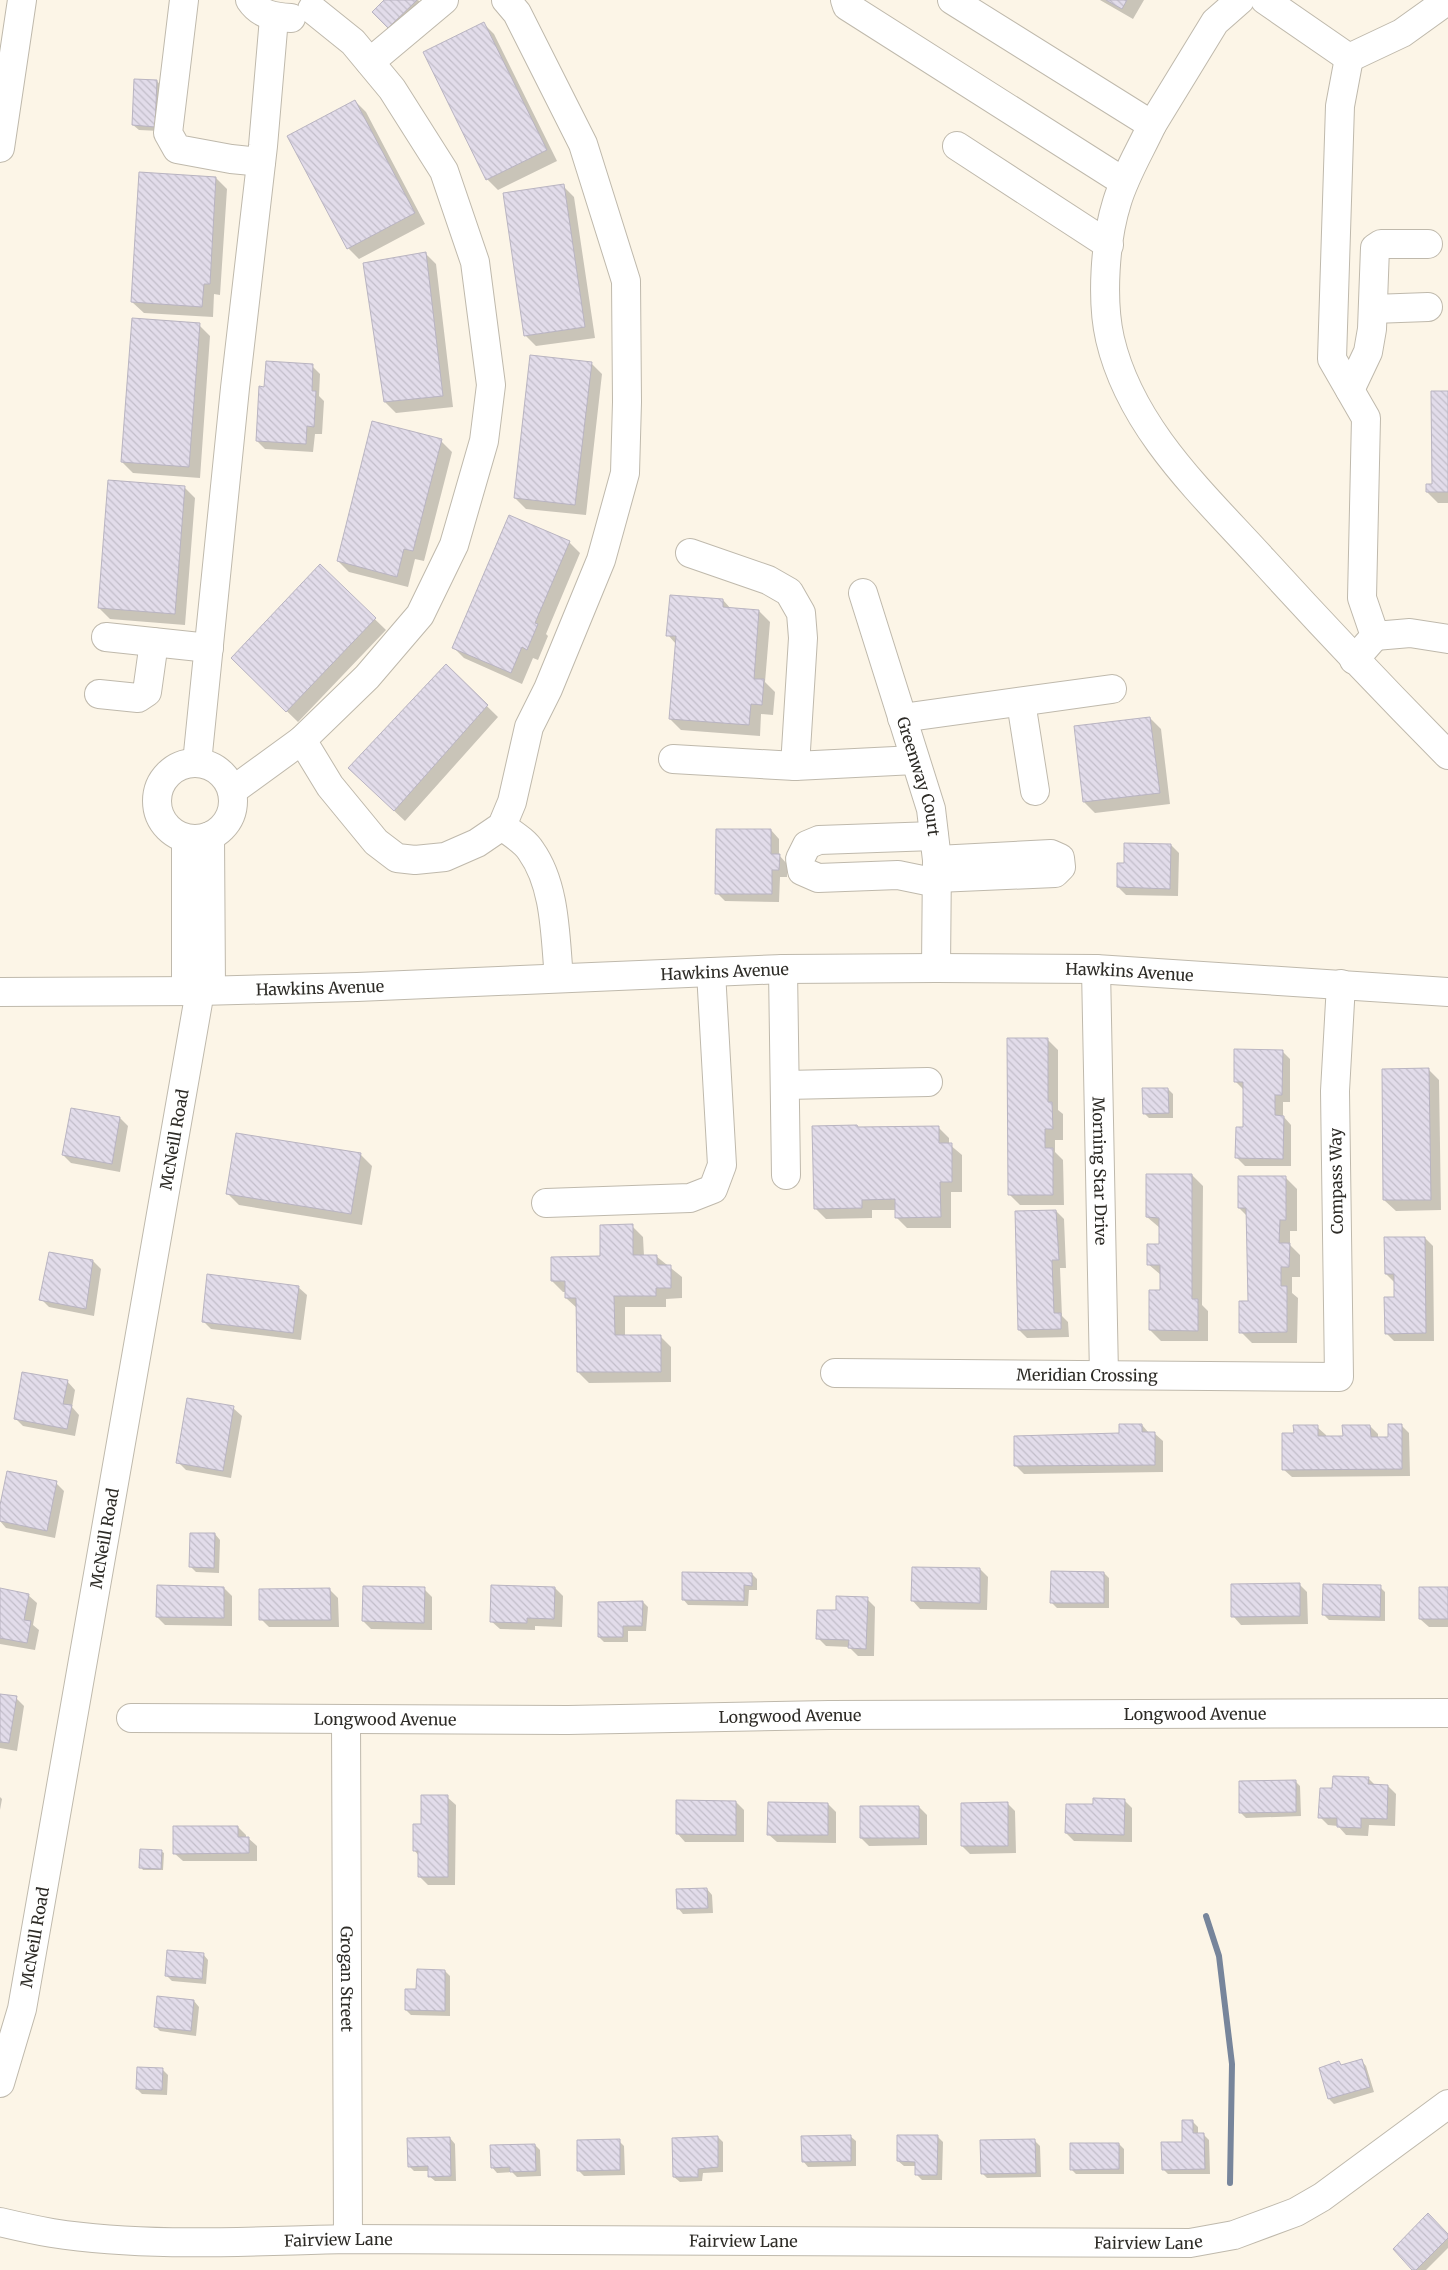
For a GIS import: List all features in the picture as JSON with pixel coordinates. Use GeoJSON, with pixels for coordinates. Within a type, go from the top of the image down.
{"type":"FeatureCollection","features":[{"type":"Feature","properties":{"kind":"main road"},"geometry":{"type":"LineString","coordinates":[[0,148],[22,0]]}},
{"type":"Feature","properties":{"kind":"main road"},"geometry":{"type":"LineString","coordinates":[[184,0],[168,133],[177,149],[231,159],[262,162]]}},
{"type":"Feature","properties":{"kind":"main road"},"geometry":{"type":"LineString","coordinates":[[232,791],[302,740],[367,677],[420,615],[454,545],[484,441],[491,385],[475,262],[444,171],[392,89],[354,42],[315,4],[295,18],[274,18],[257,10],[250,0]]}},
{"type":"Feature","properties":{"kind":"main road"},"geometry":{"type":"LineString","coordinates":[[370,62],[444,0]]}},
{"type":"Feature","properties":{"kind":"main road"},"geometry":{"type":"LineString","coordinates":[[302,740],[330,786],[376,842],[397,858],[415,860],[446,857],[477,843],[502,826],[512,802],[529,726],[548,689],[601,560],[625,473],[627,402],[626,281],[583,144],[517,13],[506,0]]}},
{"type":"Feature","properties":{"kind":"main road"},"geometry":{"type":"LineString","coordinates":[[845,0],[847,6],[1124,182]]}},
{"type":"Feature","properties":{"kind":"main road"},"geometry":{"type":"LineString","coordinates":[[952,0],[1152,125]]}},
{"type":"Feature","properties":{"kind":"main road"},"geometry":{"type":"LineString","coordinates":[[1240,0],[1215,22],[1152,125],[1124,182],[1116,204],[1109,245],[1106,293],[1110,340],[1123,377],[1141,415],[1178,466],[1354,660],[1448,755]]}},
{"type":"Feature","properties":{"kind":"main road"},"geometry":{"type":"LineString","coordinates":[[1265,0],[1349,58]]}},
{"type":"Feature","properties":{"kind":"main road"},"geometry":{"type":"LineString","coordinates":[[1349,58],[1402,33],[1448,0]]}},
{"type":"Feature","properties":{"kind":"main road"},"geometry":{"type":"LineString","coordinates":[[197,763],[246,289],[262,162],[274,18]]}},
{"type":"Feature","properties":{"kind":"main road"},"geometry":{"type":"LineString","coordinates":[[1349,58],[1340,106],[1332,359],[1366,418],[1362,598],[1375,636]]}},
{"type":"Feature","properties":{"kind":"main road"},"geometry":{"type":"LineString","coordinates":[[957,146],[1109,245]]}},
{"type":"Feature","properties":{"kind":"main road"},"geometry":{"type":"LineString","coordinates":[[1350,390],[1368,352],[1372,329],[1375,248],[1380,244],[1428,244]]}},
{"type":"Feature","properties":{"kind":"main road"},"geometry":{"type":"LineString","coordinates":[[1373,308],[1428,307]]}},
{"type":"Feature","properties":{"kind":"main road"},"geometry":{"type":"LineString","coordinates":[[690,553],[768,580],[789,592],[801,612],[803,638],[795,766]]}},
{"type":"Feature","properties":{"kind":"main road","name":"Greenway Court"},"geometry":{"type":"LineString","coordinates":[[863,593],[931,809],[936,864],[936,968]]}},
{"type":"Feature","properties":{"kind":"main road"},"geometry":{"type":"LineString","coordinates":[[1354,660],[1375,636],[1410,633],[1448,639]]}},
{"type":"Feature","properties":{"kind":"main road"},"geometry":{"type":"LineString","coordinates":[[106,637],[209,648]]}},
{"type":"Feature","properties":{"kind":"main road"},"geometry":{"type":"LineString","coordinates":[[99,694],[138,698],[147,692],[154,642]]}},
{"type":"Feature","properties":{"kind":"main road"},"geometry":{"type":"LineString","coordinates":[[902,718],[1112,689]]}},
{"type":"Feature","properties":{"kind":"main road"},"geometry":{"type":"LineString","coordinates":[[1021,702],[1035,791]]}},
{"type":"Feature","properties":{"kind":"main road"},"geometry":{"type":"LineString","coordinates":[[673,759],[795,766],[915,760]]}},
{"type":"Feature","properties":{"kind":"main road"},"geometry":{"type":"LineString","coordinates":[[197,763],[217,769],[227,778],[232,791],[234,804],[231,817],[223,828],[198,838],[174,834],[165,826],[158,810],[158,792],[162,781],[170,772],[180,766],[197,763]]}},
{"type":"Feature","properties":{"kind":"main road"},"geometry":{"type":"LineString","coordinates":[[502,826],[531,849],[544,873],[554,920],[559,978]]}},
{"type":"Feature","properties":{"kind":"main road","name":"McNeill Road"},"geometry":{"type":"LineString","coordinates":[[0,2083],[22,2009],[199,991],[198,838]]}},
{"type":"Feature","properties":{"kind":"main road","name":"Hawkins Avenue"},"geometry":{"type":"LineString","coordinates":[[0,992],[199,991],[357,987],[784,969],[936,968],[1096,969],[1448,992]]}},
{"type":"Feature","properties":{"kind":"main road"},"geometry":{"type":"LineString","coordinates":[[784,969],[786,1176]]}},
{"type":"Feature","properties":{"kind":"main road","name":"Morning Star Drive"},"geometry":{"type":"LineString","coordinates":[[1096,969],[1104,1375]]}},
{"type":"Feature","properties":{"kind":"main road"},"geometry":{"type":"LineString","coordinates":[[546,1203],[690,1198],[713,1189],[722,1165],[711,972]]}},
{"type":"Feature","properties":{"kind":"main road","name":"Compass Way"},"geometry":{"type":"LineString","coordinates":[[1339,1377],[1334,1090],[1341,984]]}},
{"type":"Feature","properties":{"kind":"main road"},"geometry":{"type":"LineString","coordinates":[[785,1085],[928,1082]]}},
{"type":"Feature","properties":{"kind":"main road","name":"Meridian Crossing"},"geometry":{"type":"LineString","coordinates":[[835,1373],[1339,1377]]}},
{"type":"Feature","properties":{"kind":"main road","name":"Longwood Avenue"},"geometry":{"type":"LineString","coordinates":[[131,1718],[568,1720],[829,1715],[1448,1713]]}},
{"type":"Feature","properties":{"kind":"main road","name":"Grogan Street"},"geometry":{"type":"LineString","coordinates":[[346,1719],[348,2239]]}},
{"type":"Feature","properties":{"kind":"main road","name":"Fairview Lane"},"geometry":{"type":"LineString","coordinates":[[0,2222],[53,2233],[133,2240],[227,2242],[348,2239],[1190,2243],[1234,2235],[1296,2212],[1322,2196],[1448,2104]]}},
{"type":"Feature","properties":{"kind":"building"},"geometry":{"type":"Polygon","coordinates":[[[384,0],[417,0],[388,28],[372,12],[384,0]]]}},
{"type":"Feature","properties":{"kind":"building"},"geometry":{"type":"Polygon","coordinates":[[[1106,0],[1127,0],[1122,9],[1106,0]]]}},
{"type":"Feature","properties":{"kind":"building"},"geometry":{"type":"Polygon","coordinates":[[[484,22],[547,150],[486,180],[423,52],[484,22]]]}},
{"type":"Feature","properties":{"kind":"building"},"geometry":{"type":"Polygon","coordinates":[[[134,79],[157,80],[155,127],[132,125],[134,79]]]}},
{"type":"Feature","properties":{"kind":"building"},"geometry":{"type":"Polygon","coordinates":[[[355,100],[415,213],[347,249],[287,136],[355,100]]]}},
{"type":"Feature","properties":{"kind":"building"},"geometry":{"type":"Polygon","coordinates":[[[139,172],[216,177],[210,284],[204,284],[202,307],[131,302],[139,172]]]}},
{"type":"Feature","properties":{"kind":"building"},"geometry":{"type":"Polygon","coordinates":[[[564,184],[585,327],[524,336],[503,193],[564,184]]]}},
{"type":"Feature","properties":{"kind":"building"},"geometry":{"type":"Polygon","coordinates":[[[426,252],[443,396],[384,402],[363,263],[426,252]]]}},
{"type":"Feature","properties":{"kind":"building"},"geometry":{"type":"Polygon","coordinates":[[[132,318],[200,323],[189,467],[121,462],[132,318]]]}},
{"type":"Feature","properties":{"kind":"building"},"geometry":{"type":"Polygon","coordinates":[[[530,355],[592,362],[575,505],[514,498],[530,355]]]}},
{"type":"Feature","properties":{"kind":"building"},"geometry":{"type":"Polygon","coordinates":[[[266,361],[313,364],[312,391],[316,391],[314,427],[307,426],[306,444],[256,441],[259,386],[264,387],[266,361]]]}},
{"type":"Feature","properties":{"kind":"building"},"geometry":{"type":"Polygon","coordinates":[[[1431,391],[1448,391],[1448,492],[1426,492],[1426,484],[1432,484],[1431,391]]]}},
{"type":"Feature","properties":{"kind":"building"},"geometry":{"type":"Polygon","coordinates":[[[372,421],[442,439],[413,551],[404,549],[397,577],[337,561],[372,421]]]}},
{"type":"Feature","properties":{"kind":"building"},"geometry":{"type":"Polygon","coordinates":[[[108,480],[185,486],[175,614],[98,608],[108,480]]]}},
{"type":"Feature","properties":{"kind":"building"},"geometry":{"type":"Polygon","coordinates":[[[509,515],[570,541],[535,623],[538,624],[527,650],[522,647],[511,673],[452,648],[509,515]]]}},
{"type":"Feature","properties":{"kind":"building"},"geometry":{"type":"Polygon","coordinates":[[[320,564],[376,618],[286,712],[231,658],[320,564]]]}},
{"type":"Feature","properties":{"kind":"building"},"geometry":{"type":"Polygon","coordinates":[[[670,595],[723,599],[723,607],[759,610],[754,679],[764,679],[762,705],[751,704],[749,725],[669,719],[676,636],[666,636],[670,595]]]}},
{"type":"Feature","properties":{"kind":"building"},"geometry":{"type":"Polygon","coordinates":[[[446,664],[488,705],[394,811],[348,768],[446,664]]]}},
{"type":"Feature","properties":{"kind":"building"},"geometry":{"type":"Polygon","coordinates":[[[1150,717],[1160,793],[1083,802],[1074,726],[1150,717]]]}},
{"type":"Feature","properties":{"kind":"building"},"geometry":{"type":"Polygon","coordinates":[[[716,829],[771,829],[771,854],[780,854],[779,870],[772,870],[772,894],[715,894],[716,829]]]}},
{"type":"Feature","properties":{"kind":"building"},"geometry":{"type":"Polygon","coordinates":[[[1124,843],[1171,844],[1170,889],[1117,887],[1117,863],[1124,863],[1124,843]]]}},
{"type":"Feature","properties":{"kind":"building"},"geometry":{"type":"Polygon","coordinates":[[[1007,1038],[1048,1038],[1048,1102],[1052,1102],[1053,1129],[1045,1129],[1045,1148],[1053,1148],[1053,1195],[1008,1195],[1007,1038]]]}},
{"type":"Feature","properties":{"kind":"building"},"geometry":{"type":"Polygon","coordinates":[[[1234,1049],[1283,1050],[1282,1095],[1275,1095],[1275,1115],[1284,1116],[1283,1159],[1235,1158],[1236,1127],[1243,1127],[1243,1082],[1234,1082],[1234,1049]]]}},
{"type":"Feature","properties":{"kind":"building"},"geometry":{"type":"Polygon","coordinates":[[[1429,1068],[1431,1200],[1383,1200],[1382,1069],[1429,1068]]]}},
{"type":"Feature","properties":{"kind":"building"},"geometry":{"type":"Polygon","coordinates":[[[1142,1088],[1168,1088],[1169,1113],[1143,1114],[1142,1088]]]}},
{"type":"Feature","properties":{"kind":"building"},"geometry":{"type":"Polygon","coordinates":[[[71,1108],[120,1117],[112,1164],[62,1155],[71,1108]]]}},
{"type":"Feature","properties":{"kind":"building"},"geometry":{"type":"Polygon","coordinates":[[[857,1125],[858,1127],[939,1126],[939,1143],[952,1143],[952,1182],[940,1182],[941,1217],[895,1218],[895,1199],[862,1200],[862,1208],[814,1209],[812,1126],[857,1125]]]}},
{"type":"Feature","properties":{"kind":"building"},"geometry":{"type":"Polygon","coordinates":[[[236,1133],[361,1153],[351,1214],[226,1194],[236,1133]]]}},
{"type":"Feature","properties":{"kind":"building"},"geometry":{"type":"Polygon","coordinates":[[[1146,1174],[1192,1174],[1192,1299],[1198,1299],[1198,1331],[1149,1330],[1149,1290],[1160,1290],[1160,1265],[1147,1265],[1147,1244],[1159,1244],[1159,1218],[1146,1217],[1146,1174]]]}},
{"type":"Feature","properties":{"kind":"building"},"geometry":{"type":"Polygon","coordinates":[[[1238,1176],[1286,1176],[1286,1220],[1280,1220],[1279,1243],[1290,1243],[1289,1267],[1281,1267],[1281,1286],[1287,1286],[1287,1332],[1239,1333],[1239,1301],[1248,1301],[1246,1208],[1238,1208],[1238,1176]]]}},
{"type":"Feature","properties":{"kind":"building"},"geometry":{"type":"Polygon","coordinates":[[[1056,1210],[1059,1260],[1052,1260],[1054,1313],[1061,1313],[1061,1329],[1018,1330],[1015,1211],[1056,1210]]]}},
{"type":"Feature","properties":{"kind":"building"},"geometry":{"type":"Polygon","coordinates":[[[633,1224],[633,1255],[657,1255],[657,1265],[671,1265],[671,1288],[656,1288],[656,1296],[614,1296],[615,1335],[661,1335],[661,1372],[577,1372],[576,1298],[565,1298],[565,1281],[551,1281],[551,1257],[600,1256],[600,1225],[633,1224]]]}},
{"type":"Feature","properties":{"kind":"building"},"geometry":{"type":"Polygon","coordinates":[[[1384,1237],[1425,1237],[1426,1333],[1385,1334],[1384,1297],[1394,1297],[1394,1274],[1385,1274],[1384,1237]]]}},
{"type":"Feature","properties":{"kind":"building"},"geometry":{"type":"Polygon","coordinates":[[[49,1252],[93,1260],[86,1309],[39,1300],[49,1252]]]}},
{"type":"Feature","properties":{"kind":"building"},"geometry":{"type":"Polygon","coordinates":[[[207,1274],[299,1286],[293,1333],[202,1322],[207,1274]]]}},
{"type":"Feature","properties":{"kind":"building"},"geometry":{"type":"Polygon","coordinates":[[[22,1372],[68,1380],[63,1404],[72,1405],[67,1429],[14,1419],[22,1372]]]}},
{"type":"Feature","properties":{"kind":"building"},"geometry":{"type":"Polygon","coordinates":[[[187,1398],[234,1406],[223,1471],[176,1463],[187,1398]]]}},
{"type":"Feature","properties":{"kind":"building"},"geometry":{"type":"Polygon","coordinates":[[[1119,1424],[1142,1424],[1142,1432],[1155,1432],[1155,1465],[1014,1466],[1014,1436],[1119,1433],[1119,1424]]]}},
{"type":"Feature","properties":{"kind":"building"},"geometry":{"type":"Polygon","coordinates":[[[1388,1424],[1402,1424],[1402,1469],[1282,1470],[1282,1433],[1294,1433],[1293,1425],[1318,1425],[1318,1436],[1343,1436],[1342,1425],[1370,1425],[1371,1437],[1388,1437],[1388,1424]]]}},
{"type":"Feature","properties":{"kind":"building"},"geometry":{"type":"Polygon","coordinates":[[[7,1471],[57,1481],[47,1531],[0,1521],[0,1505],[7,1471]]]}},
{"type":"Feature","properties":{"kind":"building"},"geometry":{"type":"Polygon","coordinates":[[[190,1533],[215,1533],[214,1568],[189,1567],[190,1533]]]}},
{"type":"Feature","properties":{"kind":"building"},"geometry":{"type":"Polygon","coordinates":[[[912,1567],[980,1568],[980,1603],[911,1601],[912,1567]]]}},
{"type":"Feature","properties":{"kind":"building"},"geometry":{"type":"Polygon","coordinates":[[[1051,1571],[1104,1572],[1104,1603],[1050,1603],[1051,1571]]]}},
{"type":"Feature","properties":{"kind":"building"},"geometry":{"type":"Polygon","coordinates":[[[682,1572],[752,1573],[752,1586],[744,1585],[744,1601],[682,1600],[682,1572]]]}},
{"type":"Feature","properties":{"kind":"building"},"geometry":{"type":"Polygon","coordinates":[[[1300,1583],[1300,1616],[1231,1617],[1231,1584],[1300,1583]]]}},
{"type":"Feature","properties":{"kind":"building"},"geometry":{"type":"Polygon","coordinates":[[[1323,1584],[1381,1585],[1380,1617],[1322,1615],[1323,1584]]]}},
{"type":"Feature","properties":{"kind":"building"},"geometry":{"type":"Polygon","coordinates":[[[157,1585],[224,1587],[224,1618],[156,1617],[157,1585]]]}},
{"type":"Feature","properties":{"kind":"building"},"geometry":{"type":"Polygon","coordinates":[[[491,1585],[555,1587],[554,1619],[527,1618],[527,1623],[490,1622],[491,1585]]]}},
{"type":"Feature","properties":{"kind":"building"},"geometry":{"type":"Polygon","coordinates":[[[363,1586],[425,1587],[424,1623],[362,1621],[363,1586]]]}},
{"type":"Feature","properties":{"kind":"building"},"geometry":{"type":"Polygon","coordinates":[[[1419,1587],[1448,1587],[1448,1619],[1419,1619],[1419,1587]]]}},
{"type":"Feature","properties":{"kind":"building"},"geometry":{"type":"Polygon","coordinates":[[[0,1588],[29,1594],[24,1620],[31,1621],[27,1643],[0,1638],[0,1588]]]}},
{"type":"Feature","properties":{"kind":"building"},"geometry":{"type":"Polygon","coordinates":[[[330,1588],[331,1620],[259,1620],[259,1589],[330,1588]]]}},
{"type":"Feature","properties":{"kind":"building"},"geometry":{"type":"Polygon","coordinates":[[[836,1596],[868,1597],[866,1649],[848,1648],[849,1640],[816,1639],[817,1610],[836,1610],[836,1596]]]}},
{"type":"Feature","properties":{"kind":"building"},"geometry":{"type":"Polygon","coordinates":[[[643,1601],[642,1626],[623,1626],[623,1637],[598,1637],[598,1602],[643,1601]]]}},
{"type":"Feature","properties":{"kind":"building"},"geometry":{"type":"Polygon","coordinates":[[[0,1694],[17,1696],[9,1743],[0,1742],[0,1694]]]}},
{"type":"Feature","properties":{"kind":"building"},"geometry":{"type":"Polygon","coordinates":[[[1333,1776],[1369,1777],[1368,1784],[1388,1785],[1387,1819],[1361,1818],[1361,1828],[1337,1827],[1337,1818],[1318,1818],[1320,1788],[1332,1788],[1333,1776]]]}},
{"type":"Feature","properties":{"kind":"building"},"geometry":{"type":"Polygon","coordinates":[[[1296,1780],[1296,1812],[1239,1813],[1239,1781],[1296,1780]]]}},
{"type":"Feature","properties":{"kind":"building"},"geometry":{"type":"Polygon","coordinates":[[[421,1795],[448,1795],[448,1877],[418,1877],[418,1851],[413,1851],[413,1824],[421,1824],[421,1795]]]}},
{"type":"Feature","properties":{"kind":"building"},"geometry":{"type":"Polygon","coordinates":[[[1093,1798],[1125,1799],[1124,1835],[1065,1833],[1066,1804],[1093,1804],[1093,1798]]]}},
{"type":"Feature","properties":{"kind":"building"},"geometry":{"type":"Polygon","coordinates":[[[676,1800],[736,1801],[736,1835],[676,1834],[676,1800]]]}},
{"type":"Feature","properties":{"kind":"building"},"geometry":{"type":"Polygon","coordinates":[[[768,1802],[828,1803],[828,1835],[767,1835],[768,1802]]]}},
{"type":"Feature","properties":{"kind":"building"},"geometry":{"type":"Polygon","coordinates":[[[1008,1802],[1008,1846],[961,1846],[961,1803],[1008,1802]]]}},
{"type":"Feature","properties":{"kind":"building"},"geometry":{"type":"Polygon","coordinates":[[[860,1806],[919,1806],[919,1838],[860,1838],[860,1806]]]}},
{"type":"Feature","properties":{"kind":"building"},"geometry":{"type":"Polygon","coordinates":[[[173,1826],[238,1826],[238,1837],[249,1837],[249,1853],[173,1854],[173,1826]]]}},
{"type":"Feature","properties":{"kind":"building"},"geometry":{"type":"Polygon","coordinates":[[[140,1849],[162,1850],[161,1869],[139,1868],[140,1849]]]}},
{"type":"Feature","properties":{"kind":"building"},"geometry":{"type":"Polygon","coordinates":[[[707,1888],[708,1908],[677,1909],[676,1889],[707,1888]]]}},
{"type":"Feature","properties":{"kind":"building"},"geometry":{"type":"Polygon","coordinates":[[[167,1950],[204,1953],[202,1979],[165,1976],[167,1950]]]}},
{"type":"Feature","properties":{"kind":"building"},"geometry":{"type":"Polygon","coordinates":[[[417,1969],[445,1970],[445,2011],[405,2010],[405,1989],[416,1989],[417,1969]]]}},
{"type":"Feature","properties":{"kind":"building"},"geometry":{"type":"Polygon","coordinates":[[[157,1996],[194,2000],[191,2031],[154,2027],[157,1996]]]}},
{"type":"Feature","properties":{"kind":"building"},"geometry":{"type":"Polygon","coordinates":[[[1362,2059],[1370,2087],[1328,2099],[1319,2068],[1339,2061],[1341,2065],[1362,2059]]]}},
{"type":"Feature","properties":{"kind":"building"},"geometry":{"type":"Polygon","coordinates":[[[137,2067],[163,2068],[162,2090],[136,2089],[137,2067]]]}},
{"type":"Feature","properties":{"kind":"building"},"geometry":{"type":"Polygon","coordinates":[[[1182,2120],[1193,2120],[1193,2133],[1204,2133],[1205,2169],[1162,2170],[1161,2142],[1182,2142],[1182,2120]]]}},
{"type":"Feature","properties":{"kind":"building"},"geometry":{"type":"Polygon","coordinates":[[[851,2135],[851,2161],[802,2162],[801,2136],[851,2135]]]}},
{"type":"Feature","properties":{"kind":"building"},"geometry":{"type":"Polygon","coordinates":[[[897,2135],[938,2135],[937,2175],[915,2175],[915,2162],[897,2161],[897,2135]]]}},
{"type":"Feature","properties":{"kind":"building"},"geometry":{"type":"Polygon","coordinates":[[[718,2136],[718,2167],[698,2169],[698,2177],[673,2177],[672,2138],[718,2136]]]}},
{"type":"Feature","properties":{"kind":"building"},"geometry":{"type":"Polygon","coordinates":[[[450,2137],[451,2176],[428,2177],[428,2166],[408,2167],[407,2138],[450,2137]]]}},
{"type":"Feature","properties":{"kind":"building"},"geometry":{"type":"Polygon","coordinates":[[[620,2139],[620,2170],[577,2171],[577,2140],[620,2139]]]}},
{"type":"Feature","properties":{"kind":"building"},"geometry":{"type":"Polygon","coordinates":[[[1035,2139],[1036,2173],[981,2174],[980,2140],[1035,2139]]]}},
{"type":"Feature","properties":{"kind":"building"},"geometry":{"type":"Polygon","coordinates":[[[1070,2143],[1119,2143],[1119,2169],[1070,2170],[1070,2143]]]}},
{"type":"Feature","properties":{"kind":"building"},"geometry":{"type":"Polygon","coordinates":[[[535,2144],[536,2171],[510,2172],[510,2167],[491,2168],[490,2145],[535,2144]]]}},
{"type":"Feature","properties":{"kind":"building"},"geometry":{"type":"Polygon","coordinates":[[[1428,2213],[1448,2234],[1448,2238],[1416,2270],[1412,2270],[1393,2249],[1428,2213]]]}},
{"type":"Feature","properties":{"kind":"waterway"},"geometry":{"type":"LineString","coordinates":[[1206,1916],[1219,1956],[1232,2064],[1230,2183]]}}]}
